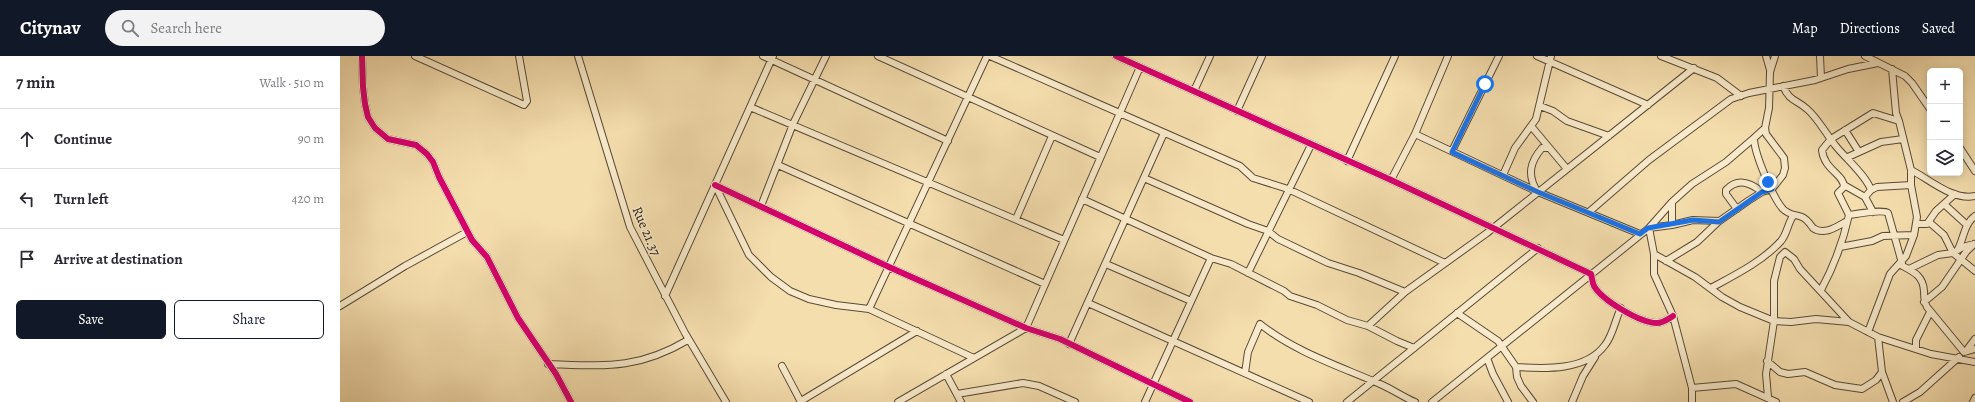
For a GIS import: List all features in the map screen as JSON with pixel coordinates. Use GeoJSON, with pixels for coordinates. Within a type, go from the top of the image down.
{"type":"FeatureCollection","features":[{"type":"Feature","properties":{"kind":"street"},"geometry":{"type":"LineString","coordinates":[[362,56],[365,104],[368,117],[374,128],[388,139],[416,145],[427,154],[433,162],[439,178],[467,232],[487,257],[518,318],[548,364],[570,402]]}},
{"type":"Feature","properties":{"kind":"street"},"geometry":{"type":"LineString","coordinates":[[415,56],[524,105],[527,101],[519,56]]}},
{"type":"Feature","properties":{"kind":"street","name":"Rue 21.37"},"geometry":{"type":"LineString","coordinates":[[578,56],[630,227],[688,340],[726,402]]}},
{"type":"Feature","properties":{"kind":"street"},"geometry":{"type":"LineString","coordinates":[[763,56],[772,58],[948,141]]}},
{"type":"Feature","properties":{"kind":"street"},"geometry":{"type":"LineString","coordinates":[[761,206],[794,124],[826,56]]}},
{"type":"Feature","properties":{"kind":"street"},"geometry":{"type":"LineString","coordinates":[[878,56],[1100,157]]}},
{"type":"Feature","properties":{"kind":"street"},"geometry":{"type":"LineString","coordinates":[[869,309],[968,97],[989,56],[1240,166],[1253,178],[1288,189],[1445,263]]}},
{"type":"Feature","properties":{"kind":"street"},"geometry":{"type":"LineString","coordinates":[[1116,56],[1391,180],[1591,274],[1595,287],[1605,297],[1621,308],[1642,319],[1657,323],[1673,316]]}},
{"type":"Feature","properties":{"kind":"street"},"geometry":{"type":"LineString","coordinates":[[1194,91],[1210,56]]}},
{"type":"Feature","properties":{"kind":"street"},"geometry":{"type":"LineString","coordinates":[[1238,111],[1262,56]]}},
{"type":"Feature","properties":{"kind":"street"},"geometry":{"type":"LineString","coordinates":[[1347,161],[1395,56]]}},
{"type":"Feature","properties":{"kind":"street"},"geometry":{"type":"LineString","coordinates":[[1391,180],[1415,134],[1448,56]]}},
{"type":"Feature","properties":{"kind":"street"},"geometry":{"type":"LineString","coordinates":[[1452,152],[1499,56]]}},
{"type":"Feature","properties":{"kind":"street"},"geometry":{"type":"LineString","coordinates":[[1537,56],[1550,59],[1648,105]]}},
{"type":"Feature","properties":{"kind":"street"},"geometry":{"type":"LineString","coordinates":[[1661,56],[1694,68],[1724,82],[1741,96]]}},
{"type":"Feature","properties":{"kind":"street"},"geometry":{"type":"LineString","coordinates":[[1666,261],[1697,242],[1719,222],[1762,192],[1772,189],[1780,181],[1785,168],[1784,158],[1766,134],[1765,128],[1770,90],[1770,72],[1766,56]]}},
{"type":"Feature","properties":{"kind":"street"},"geometry":{"type":"LineString","coordinates":[[1770,72],[1775,56]]}},
{"type":"Feature","properties":{"kind":"street"},"geometry":{"type":"LineString","coordinates":[[1820,56],[1821,78]]}},
{"type":"Feature","properties":{"kind":"street"},"geometry":{"type":"LineString","coordinates":[[1865,56],[1905,76],[1912,83],[1927,105]]}},
{"type":"Feature","properties":{"kind":"street"},"geometry":{"type":"LineString","coordinates":[[665,296],[772,58]]}},
{"type":"Feature","properties":{"kind":"street"},"geometry":{"type":"LineString","coordinates":[[1503,175],[1516,148],[1536,119],[1550,59]]}},
{"type":"Feature","properties":{"kind":"street"},"geometry":{"type":"LineString","coordinates":[[1589,212],[1650,160],[1731,99],[1821,78],[1848,69],[1878,63]]}},
{"type":"Feature","properties":{"kind":"street"},"geometry":{"type":"LineString","coordinates":[[898,402],[1026,328],[1140,67]]}},
{"type":"Feature","properties":{"kind":"street"},"geometry":{"type":"LineString","coordinates":[[1368,326],[1405,292],[1493,228],[1694,68]]}},
{"type":"Feature","properties":{"kind":"street"},"geometry":{"type":"LineString","coordinates":[[1868,332],[1890,274],[1900,263],[1914,235],[1917,224],[1917,213],[1914,208],[1911,185],[1911,170],[1896,113],[1892,69]]}},
{"type":"Feature","properties":{"kind":"street"},"geometry":{"type":"LineString","coordinates":[[1783,86],[1786,94],[1794,101],[1807,108],[1835,145],[1848,157],[1850,163],[1871,190]]}},
{"type":"Feature","properties":{"kind":"street"},"geometry":{"type":"LineString","coordinates":[[750,106],[1064,240]]}},
{"type":"Feature","properties":{"kind":"street"},"geometry":{"type":"LineString","coordinates":[[1540,106],[1553,110],[1567,121],[1609,136]]}},
{"type":"Feature","properties":{"kind":"street"},"geometry":{"type":"LineString","coordinates":[[1873,212],[1865,197],[1844,185],[1841,178],[1829,168],[1823,156],[1822,150],[1831,139],[1873,113],[1899,122]]}},
{"type":"Feature","properties":{"kind":"street"},"geometry":{"type":"LineString","coordinates":[[1531,126],[1548,148],[1567,168]]}},
{"type":"Feature","properties":{"kind":"street"},"geometry":{"type":"LineString","coordinates":[[1432,402],[1648,228],[1672,202],[1692,184],[1721,165],[1765,128]]}},
{"type":"Feature","properties":{"kind":"street"},"geometry":{"type":"LineString","coordinates":[[1845,130],[1859,152]]}},
{"type":"Feature","properties":{"kind":"street"},"geometry":{"type":"LineString","coordinates":[[1069,344],[1164,133]]}},
{"type":"Feature","properties":{"kind":"street"},"geometry":{"type":"LineString","coordinates":[[1415,134],[1538,192],[1640,234]]}},
{"type":"Feature","properties":{"kind":"street"},"geometry":{"type":"LineString","coordinates":[[1016,219],[1052,136]]}},
{"type":"Feature","properties":{"kind":"street"},"geometry":{"type":"LineString","coordinates":[[1754,138],[1755,150],[1772,189],[1783,209],[1794,216],[1803,217],[1814,228],[1824,231],[1838,227],[1848,218],[1873,212],[1885,211],[1888,213],[1900,263],[1916,274],[1923,285],[1924,302],[1930,312],[1964,352]]}},
{"type":"Feature","properties":{"kind":"street"},"geometry":{"type":"LineString","coordinates":[[1848,157],[1881,142],[1902,139]]}},
{"type":"Feature","properties":{"kind":"street"},"geometry":{"type":"LineString","coordinates":[[1248,273],[1288,189],[1311,145]]}},
{"type":"Feature","properties":{"kind":"street"},"geometry":{"type":"LineString","coordinates":[[1538,192],[1532,182],[1532,161],[1542,148],[1548,148]]}},
{"type":"Feature","properties":{"kind":"street"},"geometry":{"type":"LineString","coordinates":[[1963,153],[1975,171]]}},
{"type":"Feature","properties":{"kind":"street"},"geometry":{"type":"LineString","coordinates":[[778,165],[1045,284]]}},
{"type":"Feature","properties":{"kind":"street"},"geometry":{"type":"LineString","coordinates":[[1911,170],[1955,194],[1967,197],[1975,196]]}},
{"type":"Feature","properties":{"kind":"street"},"geometry":{"type":"LineString","coordinates":[[1144,178],[1248,224],[1268,230],[1278,239],[1328,263],[1359,273],[1405,292]]}},
{"type":"Feature","properties":{"kind":"street"},"geometry":{"type":"LineString","coordinates":[[1737,209],[1726,194],[1726,190],[1729,186],[1741,182],[1752,185],[1762,192]]}},
{"type":"Feature","properties":{"kind":"street"},"geometry":{"type":"LineString","coordinates":[[715,185],[889,267],[1026,328],[1069,344],[1190,402]]}},
{"type":"Feature","properties":{"kind":"street"},"geometry":{"type":"LineString","coordinates":[[715,185],[749,255],[771,277],[790,291],[809,299],[836,305],[869,309],[974,358]]}},
{"type":"Feature","properties":{"kind":"street"},"geometry":{"type":"LineString","coordinates":[[1821,290],[1834,265],[1848,218],[1838,193],[1844,185]]}},
{"type":"Feature","properties":{"kind":"street"},"geometry":{"type":"LineString","coordinates":[[1865,197],[1871,190],[1877,187],[1911,185]]}},
{"type":"Feature","properties":{"kind":"street"},"geometry":{"type":"LineString","coordinates":[[1917,224],[1926,225],[1936,211],[1955,194]]}},
{"type":"Feature","properties":{"kind":"street"},"geometry":{"type":"LineString","coordinates":[[1082,199],[1211,258],[1231,264],[1284,291],[1290,296],[1316,305],[1347,320],[1368,326],[1414,348]]}},
{"type":"Feature","properties":{"kind":"street"},"geometry":{"type":"LineString","coordinates":[[1672,202],[1672,224]]}},
{"type":"Feature","properties":{"kind":"street"},"geometry":{"type":"LineString","coordinates":[[1944,204],[1967,225]]}},
{"type":"Feature","properties":{"kind":"street"},"geometry":{"type":"LineString","coordinates":[[1711,288],[1734,276],[1771,251],[1783,238],[1794,216]]}},
{"type":"Feature","properties":{"kind":"street"},"geometry":{"type":"LineString","coordinates":[[1955,252],[1964,239],[1967,225],[1975,216]]}},
{"type":"Feature","properties":{"kind":"street"},"geometry":{"type":"LineString","coordinates":[[1648,228],[1693,220],[1719,222]]}},
{"type":"Feature","properties":{"kind":"street"},"geometry":{"type":"LineString","coordinates":[[1929,222],[1944,235],[1961,260],[1975,271]]}},
{"type":"Feature","properties":{"kind":"street"},"geometry":{"type":"LineString","coordinates":[[1648,228],[1654,254],[1656,280],[1665,295],[1673,316],[1692,388],[1692,402]]}},
{"type":"Feature","properties":{"kind":"street"},"geometry":{"type":"LineString","coordinates":[[340,306],[405,266],[467,232]]}},
{"type":"Feature","properties":{"kind":"street"},"geometry":{"type":"LineString","coordinates":[[1840,247],[1894,235],[1914,235]]}},
{"type":"Feature","properties":{"kind":"street"},"geometry":{"type":"LineString","coordinates":[[1909,269],[1938,255],[1955,252],[1963,247],[1974,244]]}},
{"type":"Feature","properties":{"kind":"street"},"geometry":{"type":"LineString","coordinates":[[1924,302],[1942,287],[1974,244]]}},
{"type":"Feature","properties":{"kind":"street"},"geometry":{"type":"LineString","coordinates":[[1347,402],[1538,248]]}},
{"type":"Feature","properties":{"kind":"street"},"geometry":{"type":"LineString","coordinates":[[1768,397],[1766,374],[1774,320],[1776,268],[1780,257],[1786,252],[1794,259],[1800,269],[1849,322],[1878,337],[1916,349],[1975,362]]}},
{"type":"Feature","properties":{"kind":"street"},"geometry":{"type":"LineString","coordinates":[[1654,254],[1740,307],[1774,320],[1792,322],[1816,319],[1849,322]]}},
{"type":"Feature","properties":{"kind":"street"},"geometry":{"type":"LineString","coordinates":[[1145,402],[1211,258]]}},
{"type":"Feature","properties":{"kind":"street"},"geometry":{"type":"LineString","coordinates":[[1106,264],[1191,301]]}},
{"type":"Feature","properties":{"kind":"street"},"geometry":{"type":"LineString","coordinates":[[1088,303],[1309,402]]}},
{"type":"Feature","properties":{"kind":"street"},"geometry":{"type":"LineString","coordinates":[[1572,402],[1583,376],[1609,338],[1621,308]]}},
{"type":"Feature","properties":{"kind":"street"},"geometry":{"type":"LineString","coordinates":[[1916,349],[1916,340],[1930,312]]}},
{"type":"Feature","properties":{"kind":"street"},"geometry":{"type":"LineString","coordinates":[[1457,313],[1491,336],[1502,347],[1516,367],[1517,377],[1521,386],[1533,402]]}},
{"type":"Feature","properties":{"kind":"street"},"geometry":{"type":"LineString","coordinates":[[1245,373],[1248,352],[1260,324],[1281,340],[1372,382],[1379,383],[1415,402]]}},
{"type":"Feature","properties":{"kind":"street"},"geometry":{"type":"LineString","coordinates":[[782,366],[801,402],[917,331]]}},
{"type":"Feature","properties":{"kind":"street"},"geometry":{"type":"LineString","coordinates":[[1878,337],[1882,372],[1893,402]]}},
{"type":"Feature","properties":{"kind":"street"},"geometry":{"type":"LineString","coordinates":[[1903,402],[1930,384],[1964,352],[1975,339]]}},
{"type":"Feature","properties":{"kind":"street"},"geometry":{"type":"LineString","coordinates":[[548,364],[608,366],[640,362],[671,350],[688,340]]}},
{"type":"Feature","properties":{"kind":"street"},"geometry":{"type":"LineString","coordinates":[[1964,352],[1975,348]]}},
{"type":"Feature","properties":{"kind":"street"},"geometry":{"type":"LineString","coordinates":[[1516,367],[1556,368],[1595,357]]}},
{"type":"Feature","properties":{"kind":"street"},"geometry":{"type":"LineString","coordinates":[[1487,358],[1493,374],[1508,402]]}},
{"type":"Feature","properties":{"kind":"street"},"geometry":{"type":"LineString","coordinates":[[1767,361],[1780,372],[1788,374],[1805,372],[1835,385],[1862,389],[1876,380],[1882,372]]}},
{"type":"Feature","properties":{"kind":"street"},"geometry":{"type":"LineString","coordinates":[[946,374],[961,402]]}},
{"type":"Feature","properties":{"kind":"street"},"geometry":{"type":"LineString","coordinates":[[957,394],[1023,383],[1039,386],[1075,402]]}},
{"type":"Feature","properties":{"kind":"street"},"geometry":{"type":"LineString","coordinates":[[1692,388],[1736,384],[1768,397],[1776,402]]}},
{"type":"Feature","properties":{"kind":"street"},"geometry":{"type":"LineString","coordinates":[[1973,402],[1975,398]]}},
{"type":"Feature","properties":{"kind":"cycle path"},"geometry":{"type":"LineString","coordinates":[[362,56],[363,87],[368,117],[375,128],[388,139],[416,145],[427,154],[433,162],[439,177],[472,240],[487,257],[518,318],[556,374],[571,402]]}},
{"type":"Feature","properties":{"kind":"cycle path"},"geometry":{"type":"LineString","coordinates":[[1116,56],[1391,180],[1591,274],[1593,284],[1598,292],[1613,304],[1632,315],[1657,323],[1663,322],[1673,316]]}},
{"type":"Feature","properties":{"kind":"cycle path"},"geometry":{"type":"LineString","coordinates":[[715,185],[889,267],[1026,328],[1060,339],[1190,402]]}},
{"type":"Feature","properties":{"kind":"route"},"geometry":{"type":"LineString","coordinates":[[1485,84],[1452,152],[1538,192],[1640,234],[1648,228],[1693,220],[1719,222],[1762,192],[1772,189],[1768,182]]}}]}
